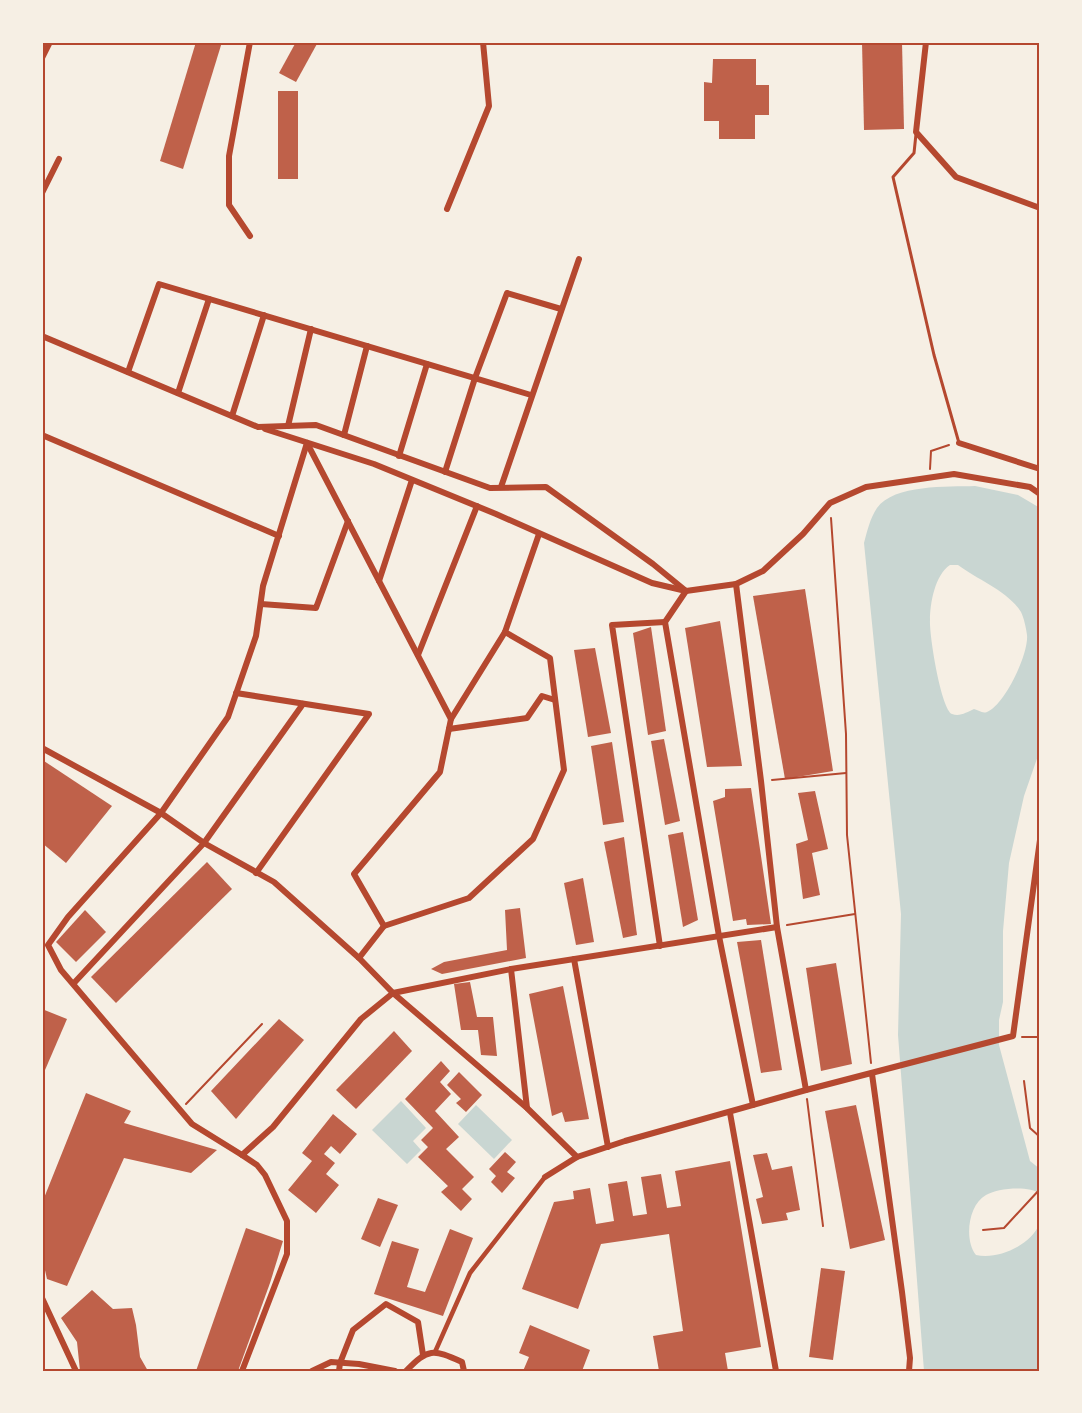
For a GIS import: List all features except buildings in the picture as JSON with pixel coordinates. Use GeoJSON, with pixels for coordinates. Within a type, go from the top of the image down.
{"type":"FeatureCollection","features":[{"type":"Feature","properties":{"kind":"street"},"geometry":{"type":"LineString","coordinates":[[42,58],[50,42]]}},
{"type":"Feature","properties":{"kind":"street"},"geometry":{"type":"LineString","coordinates":[[250,42],[229,156],[229,205],[250,236]]}},
{"type":"Feature","properties":{"kind":"street"},"geometry":{"type":"LineString","coordinates":[[447,209],[489,106],[483,42]]}},
{"type":"Feature","properties":{"kind":"street"},"geometry":{"type":"LineString","coordinates":[[926,42],[916,132],[956,177],[1040,208]]}},
{"type":"Feature","properties":{"kind":"street"},"geometry":{"type":"LineString","coordinates":[[42,193],[59,159]]}},
{"type":"Feature","properties":{"kind":"street"},"geometry":{"type":"LineString","coordinates":[[501,487],[579,259]]}},
{"type":"Feature","properties":{"kind":"street"},"geometry":{"type":"LineString","coordinates":[[128,372],[159,284],[531,395]]}},
{"type":"Feature","properties":{"kind":"street"},"geometry":{"type":"LineString","coordinates":[[445,472],[475,378],[507,293],[561,309]]}},
{"type":"Feature","properties":{"kind":"street"},"geometry":{"type":"LineString","coordinates":[[178,393],[209,299]]}},
{"type":"Feature","properties":{"kind":"street"},"geometry":{"type":"LineString","coordinates":[[232,416],[264,315]]}},
{"type":"Feature","properties":{"kind":"street"},"geometry":{"type":"LineString","coordinates":[[288,426],[310,329]]}},
{"type":"Feature","properties":{"kind":"street"},"geometry":{"type":"LineString","coordinates":[[42,336],[258,427],[374,464],[477,506],[652,583],[686,591],[736,584],[763,571],[803,534],[830,503],[866,488],[954,474],[1030,488],[1040,494]]}},
{"type":"Feature","properties":{"kind":"street"},"geometry":{"type":"LineString","coordinates":[[344,435],[367,346]]}},
{"type":"Feature","properties":{"kind":"street"},"geometry":{"type":"LineString","coordinates":[[399,456],[427,364]]}},
{"type":"Feature","properties":{"kind":"street"},"geometry":{"type":"LineString","coordinates":[[258,427],[316,425],[490,488],[546,487],[653,564],[686,591]]}},
{"type":"Feature","properties":{"kind":"street"},"geometry":{"type":"LineString","coordinates":[[42,435],[279,536]]}},
{"type":"Feature","properties":{"kind":"street"},"geometry":{"type":"LineString","coordinates":[[307,443],[451,719]]}},
{"type":"Feature","properties":{"kind":"street"},"geometry":{"type":"LineString","coordinates":[[242,1371],[287,1254],[287,1221],[265,1176],[257,1165],[192,1124],[61,970],[48,945],[68,917],[161,813],[228,717],[256,636],[263,586],[307,443]]}},
{"type":"Feature","properties":{"kind":"street"},"geometry":{"type":"LineString","coordinates":[[959,443],[1040,469]]}},
{"type":"Feature","properties":{"kind":"street"},"geometry":{"type":"LineString","coordinates":[[379,581],[412,480]]}},
{"type":"Feature","properties":{"kind":"street"},"geometry":{"type":"LineString","coordinates":[[418,655],[477,506]]}},
{"type":"Feature","properties":{"kind":"street"},"geometry":{"type":"LineString","coordinates":[[261,604],[316,608],[348,521]]}},
{"type":"Feature","properties":{"kind":"street"},"geometry":{"type":"LineString","coordinates":[[384,926],[354,874],[440,772],[451,719],[505,632],[539,534]]}},
{"type":"Feature","properties":{"kind":"street"},"geometry":{"type":"LineString","coordinates":[[736,584],[777,927],[806,1090]]}},
{"type":"Feature","properties":{"kind":"street"},"geometry":{"type":"LineString","coordinates":[[686,591],[665,622],[720,936],[753,1105]]}},
{"type":"Feature","properties":{"kind":"street"},"geometry":{"type":"LineString","coordinates":[[660,946],[612,625],[665,622]]}},
{"type":"Feature","properties":{"kind":"street"},"geometry":{"type":"LineString","coordinates":[[359,958],[384,926],[469,898],[533,839],[564,770],[550,658],[505,632]]}},
{"type":"Feature","properties":{"kind":"street"},"geometry":{"type":"LineString","coordinates":[[236,693],[369,714],[256,873]]}},
{"type":"Feature","properties":{"kind":"street"},"geometry":{"type":"LineString","coordinates":[[449,729],[527,718],[542,696],[555,700]]}},
{"type":"Feature","properties":{"kind":"street"},"geometry":{"type":"LineString","coordinates":[[74,983],[204,843],[303,704]]}},
{"type":"Feature","properties":{"kind":"street"},"geometry":{"type":"LineString","coordinates":[[42,748],[161,813],[204,843],[274,882],[359,958],[393,993],[527,1108],[577,1157]]}},
{"type":"Feature","properties":{"kind":"street"},"geometry":{"type":"LineString","coordinates":[[435,1352],[470,1274],[545,1177],[577,1157],[806,1090],[1013,1036],[1040,840]]}},
{"type":"Feature","properties":{"kind":"street"},"geometry":{"type":"LineString","coordinates":[[242,1155],[273,1127],[361,1019],[393,993],[511,969],[777,927]]}},
{"type":"Feature","properties":{"kind":"street"},"geometry":{"type":"LineString","coordinates":[[574,960],[608,1147]]}},
{"type":"Feature","properties":{"kind":"street"},"geometry":{"type":"LineString","coordinates":[[511,969],[527,1108]]}},
{"type":"Feature","properties":{"kind":"street"},"geometry":{"type":"LineString","coordinates":[[872,1074],[902,1292],[910,1358],[909,1371]]}},
{"type":"Feature","properties":{"kind":"street"},"geometry":{"type":"LineString","coordinates":[[730,1113],[776,1371]]}},
{"type":"Feature","properties":{"kind":"street"},"geometry":{"type":"LineString","coordinates":[[42,1298],[76,1371]]}},
{"type":"Feature","properties":{"kind":"street"},"geometry":{"type":"LineString","coordinates":[[339,1371],[353,1330],[386,1304],[418,1322],[423,1355]]}},
{"type":"Feature","properties":{"kind":"street"},"geometry":{"type":"LineString","coordinates":[[406,1371],[423,1355],[435,1352],[462,1362],[464,1371]]}},
{"type":"Feature","properties":{"kind":"street"},"geometry":{"type":"LineString","coordinates":[[312,1371],[331,1362],[395,1371]]}},
{"type":"Feature","properties":{"kind":"lane"},"geometry":{"type":"LineString","coordinates":[[916,132],[914,153],[893,177],[934,354],[959,443]]}},
{"type":"Feature","properties":{"kind":"path"},"geometry":{"type":"LineString","coordinates":[[929,478],[931,451],[959,443]]}},
{"type":"Feature","properties":{"kind":"path"},"geometry":{"type":"LineString","coordinates":[[830,503],[846,734],[847,835],[872,1074]]}},
{"type":"Feature","properties":{"kind":"path"},"geometry":{"type":"LineString","coordinates":[[761,781],[846,773]]}},
{"type":"Feature","properties":{"kind":"path"},"geometry":{"type":"LineString","coordinates":[[777,927],[855,914]]}},
{"type":"Feature","properties":{"kind":"path"},"geometry":{"type":"LineString","coordinates":[[180,1110],[262,1024]]}},
{"type":"Feature","properties":{"kind":"path"},"geometry":{"type":"LineString","coordinates":[[1013,1036],[1040,1037]]}},
{"type":"Feature","properties":{"kind":"path"},"geometry":{"type":"LineString","coordinates":[[1024,1081],[1030,1128],[1040,1137]]}},
{"type":"Feature","properties":{"kind":"path"},"geometry":{"type":"LineString","coordinates":[[806,1090],[823,1226]]}},
{"type":"Feature","properties":{"kind":"path"},"geometry":{"type":"LineString","coordinates":[[983,1230],[1004,1228],[1040,1189]]}},
{"type":"Feature","properties":{"kind":"shaded area"},"geometry":{"type":"Polygon","coordinates":[[[975,486],[1018,495],[1040,508],[1040,750],[1024,796],[1009,863],[1003,931],[1003,1002],[999,1020],[999,1045],[1030,1161],[1040,1169],[1040,1194],[1029,1189],[1013,1188],[986,1195],[975,1206],[969,1232],[972,1249],[976,1255],[994,1255],[1022,1244],[1036,1231],[1040,1223],[1040,1371],[924,1371],[898,1035],[901,914],[864,543],[872,516],[885,500],[922,488],[975,486]],[[950,565],[937,582],[932,598],[930,628],[936,670],[944,699],[952,714],[961,715],[974,709],[987,712],[1001,700],[1020,665],[1027,643],[1027,635],[1021,612],[1015,605],[992,586],[958,565],[950,565]]]}},
{"type":"Feature","properties":{"kind":"shaded area"},"geometry":{"type":"Polygon","coordinates":[[[401,1101],[426,1128],[413,1141],[421,1150],[407,1164],[372,1130],[401,1101]]]}},
{"type":"Feature","properties":{"kind":"shaded area"},"geometry":{"type":"Polygon","coordinates":[[[476,1105],[512,1140],[494,1159],[458,1124],[476,1105]]]}}]}
